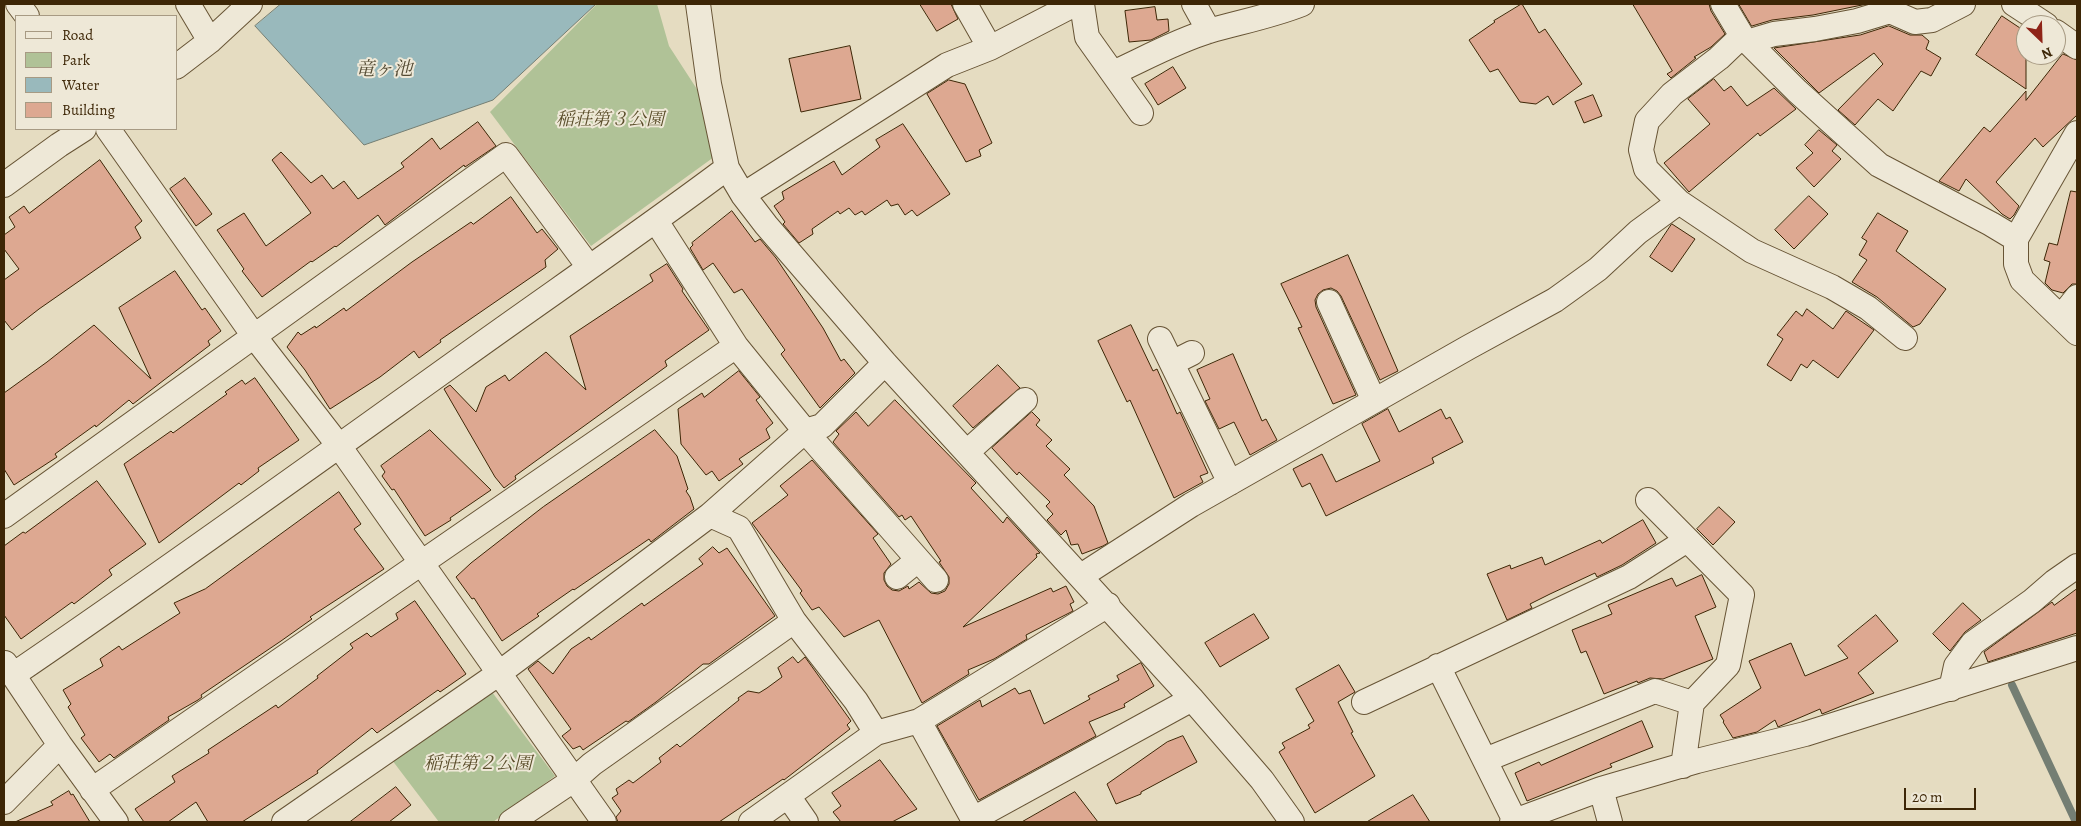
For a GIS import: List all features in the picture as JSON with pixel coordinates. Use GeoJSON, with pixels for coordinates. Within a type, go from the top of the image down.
{"type":"FeatureCollection","features":[{"type":"Feature","properties":{"kind":"street"},"geometry":{"type":"LineString","coordinates":[[18,4],[26,15]]}},
{"type":"Feature","properties":{"kind":"street"},"geometry":{"type":"LineString","coordinates":[[188,4],[210,42]]}},
{"type":"Feature","properties":{"kind":"street"},"geometry":{"type":"LineString","coordinates":[[178,66],[210,42],[250,4]]}},
{"type":"Feature","properties":{"kind":"street"},"geometry":{"type":"LineString","coordinates":[[698,4],[709,84],[727,168],[766,226],[885,363],[1192,699],[1262,780],[1292,822]]}},
{"type":"Feature","properties":{"kind":"street"},"geometry":{"type":"LineString","coordinates":[[965,4],[990,48]]}},
{"type":"Feature","properties":{"kind":"street"},"geometry":{"type":"LineString","coordinates":[[743,194],[947,65],[990,48],[1075,4]]}},
{"type":"Feature","properties":{"kind":"street"},"geometry":{"type":"LineString","coordinates":[[1082,4],[1087,37],[1141,112]]}},
{"type":"Feature","properties":{"kind":"street"},"geometry":{"type":"LineString","coordinates":[[1194,4],[1209,31]]}},
{"type":"Feature","properties":{"kind":"street"},"geometry":{"type":"LineString","coordinates":[[1113,73],[1209,31],[1243,24],[1302,4]]}},
{"type":"Feature","properties":{"kind":"street"},"geometry":{"type":"LineString","coordinates":[[1723,4],[1745,39],[1797,91],[1879,165],[2016,239]]}},
{"type":"Feature","properties":{"kind":"street"},"geometry":{"type":"LineString","coordinates":[[1905,338],[1868,308],[1832,288],[1752,251],[1679,202],[1646,169],[1641,150],[1647,121],[1672,94],[1745,39],[1816,29],[1857,21],[1890,11],[1915,22],[1932,20],[1963,4]]}},
{"type":"Feature","properties":{"kind":"street"},"geometry":{"type":"LineString","coordinates":[[2014,4],[2031,15]]}},
{"type":"Feature","properties":{"kind":"street"},"geometry":{"type":"LineString","coordinates":[[2066,39],[2077,47]]}},
{"type":"Feature","properties":{"kind":"street"},"geometry":{"type":"LineString","coordinates":[[4,185],[82,130]]}},
{"type":"Feature","properties":{"kind":"street"},"geometry":{"type":"LineString","coordinates":[[109,130],[254,336],[339,446],[604,822]]}},
{"type":"Feature","properties":{"kind":"street"},"geometry":{"type":"LineString","coordinates":[[2074,145],[2016,239],[2016,264],[2022,280],[2069,325],[2077,297]]}},
{"type":"Feature","properties":{"kind":"street"},"geometry":{"type":"LineString","coordinates":[[4,516],[506,155],[589,267]]}},
{"type":"Feature","properties":{"kind":"street"},"geometry":{"type":"LineString","coordinates":[[116,822],[60,745],[8,668],[339,446],[656,221],[727,168]]}},
{"type":"Feature","properties":{"kind":"street"},"geometry":{"type":"LineString","coordinates":[[1081,576],[1191,505],[1555,300],[1598,269],[1638,232],[1679,202]]}},
{"type":"Feature","properties":{"kind":"street"},"geometry":{"type":"LineString","coordinates":[[656,221],[736,346],[805,431],[936,580]]}},
{"type":"Feature","properties":{"kind":"street"},"geometry":{"type":"LineString","coordinates":[[1329,302],[1374,401]]}},
{"type":"Feature","properties":{"kind":"street"},"geometry":{"type":"LineString","coordinates":[[1160,339],[1182,358],[1230,483]]}},
{"type":"Feature","properties":{"kind":"street"},"geometry":{"type":"LineString","coordinates":[[92,790],[736,346]]}},
{"type":"Feature","properties":{"kind":"street"},"geometry":{"type":"LineString","coordinates":[[284,822],[498,674],[710,515],[805,431],[822,426],[885,363]]}},
{"type":"Feature","properties":{"kind":"street"},"geometry":{"type":"LineString","coordinates":[[967,452],[1025,400]]}},
{"type":"Feature","properties":{"kind":"street"},"geometry":{"type":"LineString","coordinates":[[1648,500],[1742,595],[1728,665],[1692,703],[1683,766]]}},
{"type":"Feature","properties":{"kind":"street"},"geometry":{"type":"LineString","coordinates":[[710,515],[739,528],[794,621],[856,702],[876,733]]}},
{"type":"Feature","properties":{"kind":"street"},"geometry":{"type":"LineString","coordinates":[[1364,702],[1629,577],[1686,540]]}},
{"type":"Feature","properties":{"kind":"street"},"geometry":{"type":"LineString","coordinates":[[897,577],[918,560]]}},
{"type":"Feature","properties":{"kind":"street"},"geometry":{"type":"LineString","coordinates":[[1951,689],[1956,666],[1973,643],[2077,566]]}},
{"type":"Feature","properties":{"kind":"street"},"geometry":{"type":"LineString","coordinates":[[751,822],[876,733],[919,721],[1108,605]]}},
{"type":"Feature","properties":{"kind":"street"},"geometry":{"type":"LineString","coordinates":[[511,822],[575,779],[592,764],[794,621]]}},
{"type":"Feature","properties":{"kind":"street"},"geometry":{"type":"LineString","coordinates":[[1438,666],[1514,822],[1601,789],[1805,734],[2077,648]]}},
{"type":"Feature","properties":{"kind":"street"},"geometry":{"type":"LineString","coordinates":[[1485,760],[1655,691],[1692,703]]}},
{"type":"Feature","properties":{"kind":"street"},"geometry":{"type":"LineString","coordinates":[[919,721],[973,819],[1192,699]]}},
{"type":"Feature","properties":{"kind":"street"},"geometry":{"type":"LineString","coordinates":[[4,802],[60,745]]}},
{"type":"Feature","properties":{"kind":"street"},"geometry":{"type":"LineString","coordinates":[[1601,789],[1610,822]]}},
{"type":"Feature","properties":{"kind":"street"},"geometry":{"type":"LineString","coordinates":[[788,796],[806,822]]}},
{"type":"Feature","properties":{"kind":"green space","name":"稲荘第３公園"},"geometry":{"type":"Polygon","coordinates":[[[597,4],[657,4],[669,46],[704,100],[714,157],[591,246],[490,112],[597,4]]]}},
{"type":"Feature","properties":{"kind":"green space","name":"稲荘第２公園"},"geometry":{"type":"Polygon","coordinates":[[[489,688],[555,776],[493,822],[439,822],[392,760],[489,688]]]}},
{"type":"Feature","properties":{"kind":"water","name":"竜ヶ池"},"geometry":{"type":"Polygon","coordinates":[[[281,4],[596,4],[493,100],[364,145],[255,26],[281,4]]]}},
{"type":"Feature","properties":{"kind":"building"},"geometry":{"type":"Polygon","coordinates":[[[920,4],[951,4],[958,19],[937,31],[920,4]]]}},
{"type":"Feature","properties":{"kind":"building"},"geometry":{"type":"Polygon","coordinates":[[[1522,4],[1539,33],[1545,29],[1582,84],[1553,105],[1548,96],[1536,104],[1520,102],[1498,69],[1490,72],[1469,40],[1494,21],[1522,4]]]}},
{"type":"Feature","properties":{"kind":"building"},"geometry":{"type":"Polygon","coordinates":[[[1633,4],[1709,4],[1711,11],[1725,34],[1711,47],[1694,57],[1696,58],[1671,78],[1667,74],[1672,71],[1633,4]]]}},
{"type":"Feature","properties":{"kind":"building"},"geometry":{"type":"Polygon","coordinates":[[[1739,4],[1867,4],[1813,15],[1772,20],[1752,26],[1739,4]]]}},
{"type":"Feature","properties":{"kind":"building"},"geometry":{"type":"Polygon","coordinates":[[[1155,7],[1157,20],[1168,19],[1169,31],[1151,40],[1129,42],[1125,11],[1155,7]]]}},
{"type":"Feature","properties":{"kind":"building"},"geometry":{"type":"Polygon","coordinates":[[[2002,16],[2016,25],[2016,65],[2026,65],[2026,89],[1976,55],[2002,16]]]}},
{"type":"Feature","properties":{"kind":"building"},"geometry":{"type":"Polygon","coordinates":[[[1889,26],[1910,35],[1922,35],[1929,41],[1926,49],[1941,58],[1931,76],[1921,71],[1893,111],[1878,99],[1855,125],[1838,110],[1883,64],[1874,53],[1819,93],[1774,48],[1860,35],[1889,26]]]}},
{"type":"Feature","properties":{"kind":"building"},"geometry":{"type":"Polygon","coordinates":[[[850,46],[861,99],[801,112],[789,59],[850,46]]]}},
{"type":"Feature","properties":{"kind":"building"},"geometry":{"type":"Polygon","coordinates":[[[2066,55],[2077,60],[2077,115],[2043,147],[2035,138],[1996,182],[2019,206],[2010,219],[2002,214],[1966,179],[1959,191],[1939,181],[1984,127],[1990,132],[2026,91],[2026,100],[2054,65],[2066,65],[2066,55]]]}},
{"type":"Feature","properties":{"kind":"building"},"geometry":{"type":"Polygon","coordinates":[[[1173,67],[1186,88],[1158,105],[1145,84],[1173,67]]]}},
{"type":"Feature","properties":{"kind":"building"},"geometry":{"type":"Polygon","coordinates":[[[1714,79],[1724,91],[1731,86],[1747,106],[1774,88],[1796,109],[1760,136],[1758,133],[1689,192],[1664,163],[1710,124],[1688,99],[1714,79]]]}},
{"type":"Feature","properties":{"kind":"building"},"geometry":{"type":"Polygon","coordinates":[[[949,80],[965,84],[992,143],[979,150],[981,156],[966,162],[927,94],[949,80]]]}},
{"type":"Feature","properties":{"kind":"building"},"geometry":{"type":"Polygon","coordinates":[[[1593,95],[1602,116],[1584,123],[1575,102],[1593,95]]]}},
{"type":"Feature","properties":{"kind":"building"},"geometry":{"type":"Polygon","coordinates":[[[478,122],[496,146],[465,167],[464,165],[385,225],[378,215],[336,247],[311,261],[262,297],[242,271],[244,269],[217,230],[244,213],[266,246],[311,213],[272,160],[281,152],[311,183],[322,175],[333,189],[344,181],[358,199],[404,167],[401,163],[432,138],[440,149],[478,122]]]}},
{"type":"Feature","properties":{"kind":"building"},"geometry":{"type":"Polygon","coordinates":[[[903,124],[950,194],[917,216],[912,210],[905,215],[898,204],[891,206],[887,200],[865,215],[862,211],[855,215],[849,208],[840,214],[838,211],[812,229],[813,234],[799,243],[783,224],[785,222],[774,206],[784,199],[782,192],[834,161],[842,175],[880,147],[876,140],[903,124]]]}},
{"type":"Feature","properties":{"kind":"building"},"geometry":{"type":"Polygon","coordinates":[[[1819,130],[1837,145],[1832,151],[1841,159],[1814,187],[1796,168],[1813,153],[1805,145],[1819,130]]]}},
{"type":"Feature","properties":{"kind":"building"},"geometry":{"type":"Polygon","coordinates":[[[100,160],[142,221],[135,227],[141,238],[12,330],[4,320],[4,280],[19,269],[4,249],[4,235],[15,227],[9,217],[24,206],[29,213],[100,160]]]}},
{"type":"Feature","properties":{"kind":"building"},"geometry":{"type":"Polygon","coordinates":[[[185,178],[212,214],[196,226],[170,189],[185,178]]]}},
{"type":"Feature","properties":{"kind":"building"},"geometry":{"type":"Polygon","coordinates":[[[2071,191],[2077,192],[2077,284],[2072,284],[2063,293],[2052,290],[2045,283],[2050,262],[2044,260],[2049,243],[2057,245],[2071,191]]]}},
{"type":"Feature","properties":{"kind":"building"},"geometry":{"type":"Polygon","coordinates":[[[1809,196],[1828,214],[1794,249],[1775,230],[1809,196]]]}},
{"type":"Feature","properties":{"kind":"building"},"geometry":{"type":"Polygon","coordinates":[[[511,197],[537,233],[542,229],[558,249],[545,260],[546,267],[440,340],[441,342],[419,358],[414,351],[380,377],[330,409],[305,370],[287,347],[298,332],[301,335],[315,326],[316,328],[344,308],[346,311],[412,262],[471,222],[473,224],[511,197]]]}},
{"type":"Feature","properties":{"kind":"building"},"geometry":{"type":"Polygon","coordinates":[[[732,211],[755,242],[760,239],[776,258],[823,328],[841,361],[844,359],[855,373],[820,408],[781,354],[785,350],[742,289],[734,293],[713,263],[703,270],[690,248],[693,245],[692,243],[732,211]]]}},
{"type":"Feature","properties":{"kind":"building"},"geometry":{"type":"Polygon","coordinates":[[[1878,213],[1908,231],[1896,251],[1946,289],[1920,324],[1913,327],[1877,297],[1852,282],[1867,260],[1859,255],[1867,241],[1862,238],[1878,213]]]}},
{"type":"Feature","properties":{"kind":"building"},"geometry":{"type":"Polygon","coordinates":[[[1672,224],[1695,239],[1672,272],[1650,257],[1672,224]]]}},
{"type":"Feature","properties":{"kind":"building"},"geometry":{"type":"Polygon","coordinates":[[[1348,255],[1398,371],[1380,380],[1341,296],[1331,288],[1323,290],[1315,300],[1316,307],[1356,395],[1333,404],[1298,328],[1302,327],[1281,284],[1348,255]]]}},
{"type":"Feature","properties":{"kind":"building"},"geometry":{"type":"Polygon","coordinates":[[[667,264],[683,289],[682,291],[709,330],[665,361],[667,366],[515,476],[516,479],[504,488],[495,477],[444,389],[450,385],[476,412],[486,387],[505,375],[509,381],[546,352],[586,390],[570,336],[653,281],[650,275],[667,264]]]}},
{"type":"Feature","properties":{"kind":"building"},"geometry":{"type":"Polygon","coordinates":[[[175,271],[202,310],[205,308],[221,331],[208,341],[210,345],[133,404],[129,400],[96,427],[95,425],[55,454],[57,457],[14,485],[4,469],[4,393],[94,325],[151,379],[119,308],[175,271]]]}},
{"type":"Feature","properties":{"kind":"building"},"geometry":{"type":"Polygon","coordinates":[[[1807,309],[1833,329],[1846,311],[1874,330],[1838,378],[1813,360],[1807,368],[1801,364],[1791,381],[1767,365],[1783,339],[1777,335],[1796,311],[1802,316],[1807,309]]]}},
{"type":"Feature","properties":{"kind":"building"},"geometry":{"type":"Polygon","coordinates":[[[1131,325],[1153,371],[1157,369],[1177,414],[1180,412],[1208,473],[1200,476],[1203,482],[1174,498],[1130,400],[1127,402],[1098,341],[1131,325]]]}},
{"type":"Feature","properties":{"kind":"building"},"geometry":{"type":"Polygon","coordinates":[[[1233,354],[1262,421],[1266,419],[1277,440],[1250,455],[1234,422],[1219,429],[1205,401],[1210,399],[1197,370],[1233,354]]]}},
{"type":"Feature","properties":{"kind":"building"},"geometry":{"type":"Polygon","coordinates":[[[998,365],[1020,388],[973,428],[953,406],[998,365]]]}},
{"type":"Feature","properties":{"kind":"building"},"geometry":{"type":"Polygon","coordinates":[[[739,371],[760,397],[756,400],[773,423],[766,429],[770,438],[739,459],[743,464],[719,481],[712,471],[706,475],[681,444],[678,409],[702,393],[704,397],[739,371]]]}},
{"type":"Feature","properties":{"kind":"building"},"geometry":{"type":"Polygon","coordinates":[[[255,378],[299,440],[258,468],[259,471],[241,485],[239,483],[159,543],[124,464],[171,431],[173,433],[227,394],[225,392],[242,380],[245,384],[255,378]]]}},
{"type":"Feature","properties":{"kind":"building"},"geometry":{"type":"Polygon","coordinates":[[[895,400],[976,483],[971,488],[1003,523],[1007,517],[1040,553],[1036,554],[1037,557],[963,627],[1051,588],[1053,592],[1066,586],[1074,602],[1070,604],[1073,611],[1026,635],[1027,639],[994,659],[968,670],[969,674],[922,703],[879,620],[844,637],[819,607],[812,610],[800,593],[802,591],[752,523],[788,495],[780,486],[812,460],[878,534],[873,538],[891,564],[884,573],[884,580],[887,586],[892,590],[899,591],[908,586],[909,589],[919,582],[931,593],[938,594],[945,591],[949,584],[949,577],[939,562],[941,561],[911,516],[905,520],[902,515],[899,517],[833,442],[839,434],[836,431],[856,412],[868,426],[895,400]]]}},
{"type":"Feature","properties":{"kind":"building"},"geometry":{"type":"Polygon","coordinates":[[[1388,409],[1399,432],[1441,409],[1446,419],[1450,417],[1463,442],[1432,458],[1434,463],[1326,516],[1310,483],[1302,487],[1293,469],[1322,454],[1336,482],[1380,461],[1362,424],[1388,409]]]}},
{"type":"Feature","properties":{"kind":"building"},"geometry":{"type":"Polygon","coordinates":[[[1032,412],[1040,420],[1036,425],[1052,440],[1046,446],[1070,469],[1064,475],[1094,506],[1108,543],[1103,546],[1082,554],[1078,544],[1071,545],[1066,530],[1061,535],[1047,520],[1053,514],[1046,506],[1050,502],[1019,472],[1017,475],[992,448],[1032,412]]]}},
{"type":"Feature","properties":{"kind":"building"},"geometry":{"type":"Polygon","coordinates":[[[430,430],[491,490],[450,518],[451,520],[425,536],[394,489],[392,490],[382,476],[385,472],[381,466],[430,430]]]}},
{"type":"Feature","properties":{"kind":"building"},"geometry":{"type":"Polygon","coordinates":[[[655,430],[677,456],[688,489],[686,491],[694,509],[651,542],[649,539],[573,589],[537,614],[539,616],[502,641],[474,598],[472,599],[456,577],[471,563],[543,507],[655,430]]]}},
{"type":"Feature","properties":{"kind":"building"},"geometry":{"type":"Polygon","coordinates":[[[97,481],[146,544],[109,570],[112,575],[74,604],[72,602],[21,639],[4,615],[4,546],[97,481]]]}},
{"type":"Feature","properties":{"kind":"building"},"geometry":{"type":"Polygon","coordinates":[[[339,492],[361,524],[354,529],[384,569],[310,617],[312,619],[201,695],[202,697],[198,700],[168,717],[169,720],[114,758],[110,754],[99,762],[81,738],[85,735],[68,707],[71,704],[63,690],[103,666],[100,659],[119,646],[122,650],[180,613],[174,603],[205,589],[339,492]]]}},
{"type":"Feature","properties":{"kind":"building"},"geometry":{"type":"Polygon","coordinates":[[[1719,507],[1735,522],[1713,545],[1697,529],[1719,507]]]}},
{"type":"Feature","properties":{"kind":"building"},"geometry":{"type":"Polygon","coordinates":[[[1643,520],[1656,543],[1622,565],[1597,577],[1595,573],[1550,594],[1530,604],[1532,608],[1507,620],[1487,574],[1510,565],[1511,569],[1542,557],[1545,565],[1600,540],[1602,543],[1643,520]]]}},
{"type":"Feature","properties":{"kind":"building"},"geometry":{"type":"Polygon","coordinates":[[[713,547],[719,553],[727,548],[775,616],[709,664],[703,664],[628,722],[626,721],[583,750],[580,746],[573,749],[562,736],[571,729],[528,669],[538,661],[553,674],[571,649],[589,637],[591,640],[642,603],[644,606],[703,564],[699,559],[713,547]]]}},
{"type":"Feature","properties":{"kind":"building"},"geometry":{"type":"Polygon","coordinates":[[[1702,575],[1716,607],[1695,616],[1713,659],[1663,679],[1650,678],[1638,683],[1637,681],[1604,694],[1586,651],[1581,653],[1572,630],[1612,614],[1608,605],[1672,578],[1676,586],[1702,575]]]}},
{"type":"Feature","properties":{"kind":"building"},"geometry":{"type":"Polygon","coordinates":[[[2077,589],[2077,633],[1988,662],[1984,652],[2052,602],[2054,605],[2077,589]]]}},
{"type":"Feature","properties":{"kind":"building"},"geometry":{"type":"Polygon","coordinates":[[[415,601],[466,674],[440,692],[438,690],[377,733],[372,728],[317,771],[318,773],[242,822],[208,822],[196,802],[168,822],[144,822],[135,809],[175,782],[172,776],[209,753],[208,750],[276,705],[278,708],[318,678],[317,676],[353,648],[350,644],[367,633],[371,637],[398,619],[396,614],[415,601]]]}},
{"type":"Feature","properties":{"kind":"building"},"geometry":{"type":"Polygon","coordinates":[[[1963,603],[1981,620],[1965,632],[1950,651],[1933,634],[1963,603]]]}},
{"type":"Feature","properties":{"kind":"building"},"geometry":{"type":"Polygon","coordinates":[[[1254,614],[1269,638],[1220,667],[1205,643],[1254,614]]]}},
{"type":"Feature","properties":{"kind":"building"},"geometry":{"type":"Polygon","coordinates":[[[1876,615],[1898,641],[1858,673],[1874,693],[1822,714],[1820,709],[1778,727],[1775,720],[1757,732],[1733,738],[1720,715],[1761,688],[1749,661],[1791,643],[1805,676],[1848,658],[1838,646],[1876,615]]]}},
{"type":"Feature","properties":{"kind":"building"},"geometry":{"type":"Polygon","coordinates":[[[793,657],[798,663],[805,657],[851,721],[847,725],[850,729],[784,780],[719,822],[618,822],[616,817],[621,811],[612,798],[618,794],[616,789],[629,780],[633,783],[661,762],[659,758],[677,744],[680,747],[748,691],[759,693],[782,677],[778,668],[793,657]]]}},
{"type":"Feature","properties":{"kind":"building"},"geometry":{"type":"Polygon","coordinates":[[[1141,663],[1154,686],[1124,704],[1125,707],[1089,722],[1096,736],[979,800],[937,726],[980,700],[982,707],[1015,688],[1019,694],[1030,690],[1044,724],[1090,699],[1088,696],[1119,680],[1117,676],[1141,663]]]}},
{"type":"Feature","properties":{"kind":"building"},"geometry":{"type":"Polygon","coordinates":[[[1339,665],[1355,692],[1338,702],[1353,732],[1351,733],[1375,776],[1315,813],[1279,752],[1285,748],[1282,743],[1310,728],[1308,725],[1314,721],[1296,689],[1339,665]]]}},
{"type":"Feature","properties":{"kind":"building"},"geometry":{"type":"Polygon","coordinates":[[[1642,721],[1653,747],[1610,764],[1612,767],[1527,801],[1515,773],[1539,762],[1541,765],[1642,721]]]}},
{"type":"Feature","properties":{"kind":"building"},"geometry":{"type":"Polygon","coordinates":[[[1183,736],[1197,762],[1141,792],[1141,794],[1116,804],[1107,784],[1167,742],[1183,736]]]}},
{"type":"Feature","properties":{"kind":"building"},"geometry":{"type":"Polygon","coordinates":[[[880,760],[917,809],[892,822],[841,822],[833,812],[841,806],[832,793],[880,760]]]}},
{"type":"Feature","properties":{"kind":"building"},"geometry":{"type":"Polygon","coordinates":[[[396,787],[411,805],[389,822],[350,822],[396,787]]]}},
{"type":"Feature","properties":{"kind":"building"},"geometry":{"type":"Polygon","coordinates":[[[69,791],[71,795],[73,794],[90,822],[15,822],[53,805],[51,802],[69,791]]]}},
{"type":"Feature","properties":{"kind":"building"},"geometry":{"type":"Polygon","coordinates":[[[1075,792],[1098,822],[1022,822],[1075,792]]]}},
{"type":"Feature","properties":{"kind":"building"},"geometry":{"type":"Polygon","coordinates":[[[1413,795],[1430,822],[1367,822],[1413,795]]]}},
{"type":"Feature","properties":{"kind":"waterway"},"geometry":{"type":"LineString","coordinates":[[2012,685],[2076,822]]}}]}
